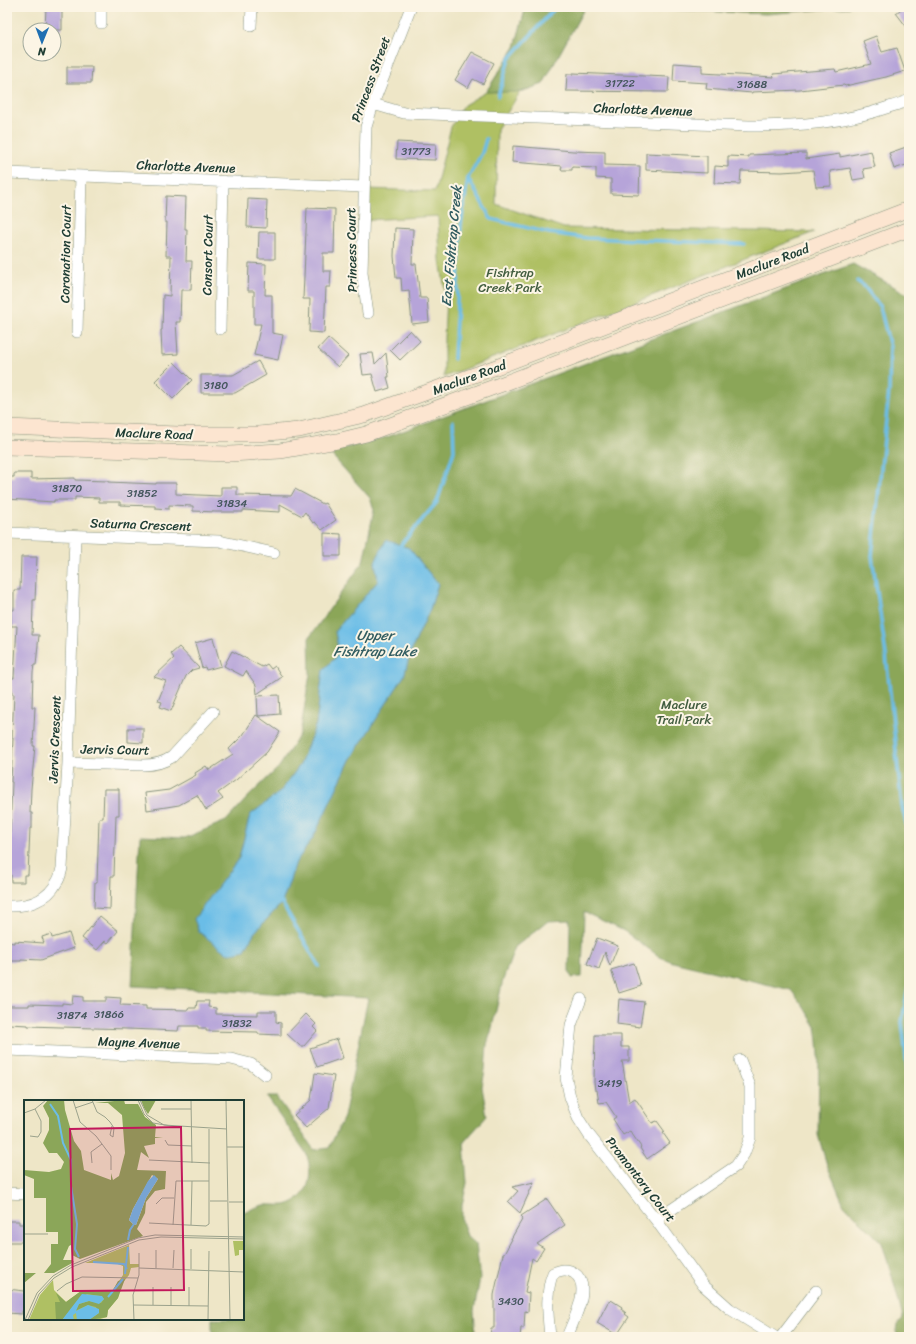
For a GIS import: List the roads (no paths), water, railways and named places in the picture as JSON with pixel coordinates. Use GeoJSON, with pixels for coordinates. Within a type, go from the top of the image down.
{"type":"FeatureCollection","features":[{"type":"Feature","properties":{"kind":"main road","name":"Maclure Road"},"geometry":{"type":"LineString","coordinates":[[7,427],[178,434],[259,434],[298,430],[364,415],[499,366],[909,209]]}},
{"type":"Feature","properties":{"kind":"main road","name":"Maclure Road"},"geometry":{"type":"LineString","coordinates":[[7,447],[230,454],[280,451],[337,441],[366,434],[909,229]]}},
{"type":"Feature","properties":{"kind":"street"},"geometry":{"type":"LineString","coordinates":[[101,7],[101,23]]}},
{"type":"Feature","properties":{"kind":"street"},"geometry":{"type":"LineString","coordinates":[[251,26],[252,7]]}},
{"type":"Feature","properties":{"kind":"street","name":"Princess Street"},"geometry":{"type":"LineString","coordinates":[[364,187],[366,127],[373,104],[411,7]]}},
{"type":"Feature","properties":{"kind":"street","name":"Charlotte Avenue"},"geometry":{"type":"LineString","coordinates":[[373,104],[404,113],[779,126],[835,121],[876,112],[909,100]]}},
{"type":"Feature","properties":{"kind":"street","name":"Charlotte Avenue"},"geometry":{"type":"LineString","coordinates":[[7,173],[364,187]]}},
{"type":"Feature","properties":{"kind":"street","name":"Coronation Court"},"geometry":{"type":"LineString","coordinates":[[77,332],[81,176]]}},
{"type":"Feature","properties":{"kind":"street","name":"Consort Court"},"geometry":{"type":"LineString","coordinates":[[220,329],[223,181]]}},
{"type":"Feature","properties":{"kind":"street","name":"Princess Court"},"geometry":{"type":"LineString","coordinates":[[364,187],[362,273],[368,313]]}},
{"type":"Feature","properties":{"kind":"street","name":"Saturna Crescent"},"geometry":{"type":"LineString","coordinates":[[7,533],[219,541],[274,553]]}},
{"type":"Feature","properties":{"kind":"street","name":"Jervis Crescent"},"geometry":{"type":"LineString","coordinates":[[7,906],[20,907],[35,903],[45,898],[58,882],[62,868],[68,763],[75,536]]}},
{"type":"Feature","properties":{"kind":"street","name":"Jervis Court"},"geometry":{"type":"LineString","coordinates":[[68,763],[153,765],[166,761],[172,757],[213,712]]}},
{"type":"Feature","properties":{"kind":"street","name":"Promontory Court"},"geometry":{"type":"LineString","coordinates":[[581,999],[571,1024],[566,1062],[566,1078],[570,1097],[578,1118],[589,1135],[656,1220],[703,1286],[730,1309],[775,1337]]}},
{"type":"Feature","properties":{"kind":"street","name":"Mayne Avenue"},"geometry":{"type":"LineString","coordinates":[[7,1050],[231,1060],[251,1064],[265,1075]]}},
{"type":"Feature","properties":{"kind":"street"},"geometry":{"type":"LineString","coordinates":[[656,1220],[736,1166],[744,1154],[750,1138],[750,1086],[740,1060]]}},
{"type":"Feature","properties":{"kind":"street"},"geometry":{"type":"LineString","coordinates":[[7,1193],[24,1194]]}},
{"type":"Feature","properties":{"kind":"street"},"geometry":{"type":"LineString","coordinates":[[550,1337],[547,1314],[550,1280],[553,1272],[569,1270],[576,1274],[581,1281],[583,1288],[582,1297],[568,1337]]}},
{"type":"Feature","properties":{"kind":"street"},"geometry":{"type":"LineString","coordinates":[[781,1337],[816,1291]]}},
{"type":"Feature","properties":{"kind":"water","name":"Upper Fishtrap Lake"},"geometry":{"type":"Polygon","coordinates":[[[386,540],[409,548],[438,584],[430,609],[411,651],[404,676],[350,760],[313,838],[296,862],[282,903],[254,933],[245,950],[228,954],[199,932],[194,919],[239,858],[250,815],[280,792],[300,765],[316,724],[323,670],[339,654],[335,631],[378,581],[375,562],[386,540]]]}},
{"type":"Feature","properties":{"kind":"waterway","name":"East Fishtrap Creek"},"geometry":{"type":"LineString","coordinates":[[498,96],[509,59],[556,7]]}},
{"type":"Feature","properties":{"kind":"waterway","name":"East Fishtrap Creek"},"geometry":{"type":"LineString","coordinates":[[454,359],[461,225],[468,178],[482,153],[486,139]]}},
{"type":"Feature","properties":{"kind":"waterway"},"geometry":{"type":"LineString","coordinates":[[468,178],[491,219],[549,233],[586,238],[744,244]]}},
{"type":"Feature","properties":{"kind":"waterway"},"geometry":{"type":"LineString","coordinates":[[857,281],[864,286],[880,307],[890,347],[889,391],[872,556],[886,655],[902,807],[909,834]]}},
{"type":"Feature","properties":{"kind":"waterway","name":"East Fishtrap Creek"},"geometry":{"type":"LineString","coordinates":[[399,549],[437,502],[454,451],[453,421]]}},
{"type":"Feature","properties":{"kind":"waterway"},"geometry":{"type":"LineString","coordinates":[[278,900],[282,903],[319,966]]}},
{"type":"Feature","properties":{"kind":"waterway"},"geometry":{"type":"LineString","coordinates":[[909,983],[902,1022],[909,1084]]}},
{"type":"Feature","properties":{"kind":"park label","name":"Fishtrap Creek Park"},"geometry":{"type":"Point","coordinates":[510,280]}},
{"type":"Feature","properties":{"kind":"park label","name":"Maclure Trail Park"},"geometry":{"type":"Point","coordinates":[684,712]}}]}
